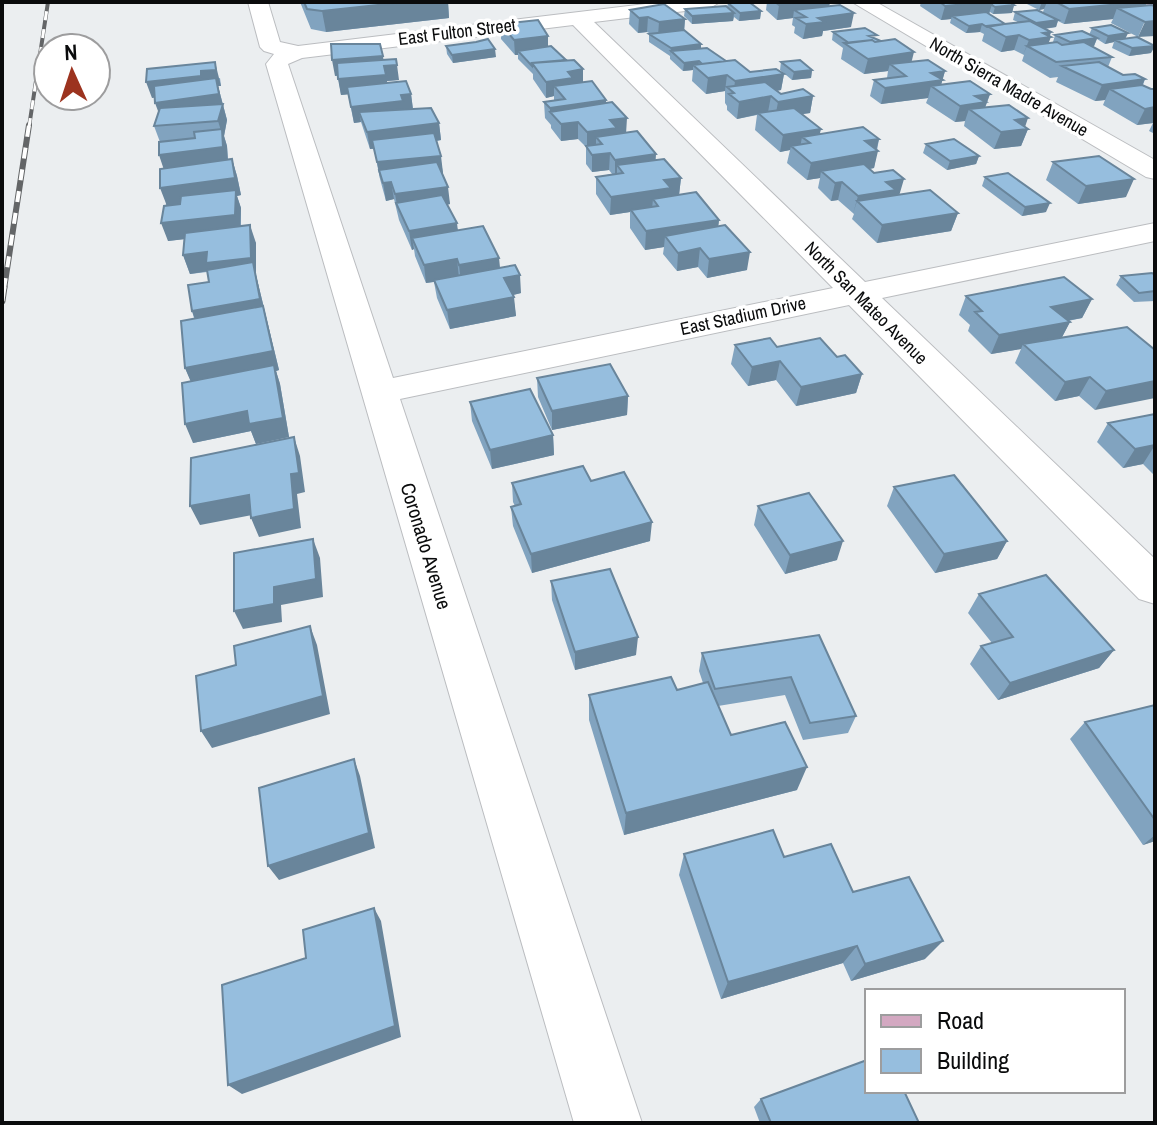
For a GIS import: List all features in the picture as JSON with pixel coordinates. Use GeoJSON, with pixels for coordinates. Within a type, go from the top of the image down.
{"type":"FeatureCollection","features":[{"type":"Feature","properties":{"kind":"street"},"geometry":{"type":"LineString","coordinates":[[258,2],[271,47],[288,58]]}},
{"type":"Feature","properties":{"kind":"street","name":"East Fulton Street"},"geometry":{"type":"LineString","coordinates":[[288,58],[465,31],[710,2]]}},
{"type":"Feature","properties":{"kind":"street","name":"North Sierra Madre Avenue"},"geometry":{"type":"LineString","coordinates":[[862,2],[1155,171]]}},
{"type":"Feature","properties":{"kind":"street"},"geometry":{"type":"LineString","coordinates":[[450,12],[465,31]]}},
{"type":"Feature","properties":{"kind":"street","name":"North San Mateo Avenue"},"geometry":{"type":"LineString","coordinates":[[578,18],[1155,587]]}},
{"type":"Feature","properties":{"kind":"street","name":"Coronado Avenue"},"geometry":{"type":"LineString","coordinates":[[288,58],[378,392],[608,1123]]}},
{"type":"Feature","properties":{"kind":"street","name":"East Stadium Drive"},"geometry":{"type":"LineString","coordinates":[[378,392],[1155,232]]}},
{"type":"Feature","properties":{"kind":"building"},"geometry":{"type":"Polygon","coordinates":[[[304,2],[406,2],[322,11],[307,9],[304,2]]]}},
{"type":"Feature","properties":{"kind":"building"},"geometry":{"type":"Polygon","coordinates":[[[749,2],[761,11],[740,13],[728,3],[749,2]]]}},
{"type":"Feature","properties":{"kind":"building"},"geometry":{"type":"Polygon","coordinates":[[[775,2],[811,2],[779,5],[775,2]]]}},
{"type":"Feature","properties":{"kind":"building"},"geometry":{"type":"Polygon","coordinates":[[[940,2],[988,2],[945,6],[940,2]]]}},
{"type":"Feature","properties":{"kind":"building"},"geometry":{"type":"Polygon","coordinates":[[[993,2],[1009,2],[1014,5],[995,7],[993,2]]]}},
{"type":"Feature","properties":{"kind":"building"},"geometry":{"type":"Polygon","coordinates":[[[1056,2],[1141,2],[1069,9],[1056,2]]]}},
{"type":"Feature","properties":{"kind":"building"},"geometry":{"type":"Polygon","coordinates":[[[664,4],[685,19],[659,22],[648,17],[639,18],[630,10],[664,4]]]}},
{"type":"Feature","properties":{"kind":"building"},"geometry":{"type":"Polygon","coordinates":[[[840,5],[854,13],[818,18],[825,22],[806,24],[796,18],[806,17],[794,10],[840,5]]]}},
{"type":"Feature","properties":{"kind":"building"},"geometry":{"type":"Polygon","coordinates":[[[726,6],[734,13],[692,16],[685,9],[726,6]]]}},
{"type":"Feature","properties":{"kind":"building"},"geometry":{"type":"Polygon","coordinates":[[[1155,7],[1155,21],[1145,22],[1117,8],[1155,7]]]}},
{"type":"Feature","properties":{"kind":"building"},"geometry":{"type":"Polygon","coordinates":[[[1037,10],[1058,20],[1036,23],[1015,12],[1037,10]]]}},
{"type":"Feature","properties":{"kind":"building"},"geometry":{"type":"Polygon","coordinates":[[[986,12],[1005,24],[969,26],[952,16],[986,12]]]}},
{"type":"Feature","properties":{"kind":"building"},"geometry":{"type":"Polygon","coordinates":[[[538,20],[548,36],[514,40],[501,24],[538,20]]]}},
{"type":"Feature","properties":{"kind":"building"},"geometry":{"type":"Polygon","coordinates":[[[1030,21],[1051,32],[1043,33],[1051,37],[1029,40],[1019,35],[1006,37],[987,26],[1030,21]]]}},
{"type":"Feature","properties":{"kind":"building"},"geometry":{"type":"Polygon","coordinates":[[[1111,25],[1128,33],[1108,36],[1092,28],[1111,25]]]}},
{"type":"Feature","properties":{"kind":"building"},"geometry":{"type":"Polygon","coordinates":[[[865,28],[877,35],[869,36],[881,41],[849,43],[833,32],[865,28]]]}},
{"type":"Feature","properties":{"kind":"building"},"geometry":{"type":"Polygon","coordinates":[[[684,30],[701,44],[671,48],[649,34],[684,30]]]}},
{"type":"Feature","properties":{"kind":"building"},"geometry":{"type":"Polygon","coordinates":[[[1082,31],[1097,38],[1070,42],[1055,35],[1082,31]]]}},
{"type":"Feature","properties":{"kind":"building"},"geometry":{"type":"Polygon","coordinates":[[[1137,37],[1155,46],[1132,48],[1115,40],[1137,37]]]}},
{"type":"Feature","properties":{"kind":"building"},"geometry":{"type":"Polygon","coordinates":[[[488,39],[495,49],[452,55],[446,46],[476,42],[488,39]]]}},
{"type":"Feature","properties":{"kind":"building"},"geometry":{"type":"Polygon","coordinates":[[[895,39],[914,52],[868,59],[844,43],[875,42],[895,39]]]}},
{"type":"Feature","properties":{"kind":"building"},"geometry":{"type":"Polygon","coordinates":[[[1057,42],[1062,45],[1084,42],[1112,57],[1056,62],[1027,46],[1057,42]]]}},
{"type":"Feature","properties":{"kind":"building"},"geometry":{"type":"Polygon","coordinates":[[[331,44],[380,44],[383,56],[332,60],[331,44]]]}},
{"type":"Feature","properties":{"kind":"building"},"geometry":{"type":"Polygon","coordinates":[[[551,46],[566,60],[532,63],[532,66],[518,51],[551,46]]]}},
{"type":"Feature","properties":{"kind":"building"},"geometry":{"type":"Polygon","coordinates":[[[707,48],[726,61],[684,63],[671,51],[707,48]]]}},
{"type":"Feature","properties":{"kind":"building"},"geometry":{"type":"Polygon","coordinates":[[[396,59],[397,65],[384,66],[386,75],[338,79],[337,63],[396,59]]]}},
{"type":"Feature","properties":{"kind":"building"},"geometry":{"type":"Polygon","coordinates":[[[574,60],[583,69],[568,72],[573,78],[546,82],[532,63],[574,60]]]}},
{"type":"Feature","properties":{"kind":"building"},"geometry":{"type":"Polygon","coordinates":[[[735,60],[750,72],[776,69],[784,74],[735,81],[727,75],[708,78],[693,65],[735,60]]]}},
{"type":"Feature","properties":{"kind":"building"},"geometry":{"type":"Polygon","coordinates":[[[800,60],[812,70],[794,72],[781,62],[800,60]]]}},
{"type":"Feature","properties":{"kind":"building"},"geometry":{"type":"Polygon","coordinates":[[[928,60],[945,71],[931,73],[943,80],[885,88],[874,80],[906,76],[890,64],[928,60]]]}},
{"type":"Feature","properties":{"kind":"building"},"geometry":{"type":"Polygon","coordinates":[[[215,62],[216,70],[201,71],[201,76],[146,82],[147,69],[215,62]]]}},
{"type":"Feature","properties":{"kind":"building"},"geometry":{"type":"Polygon","coordinates":[[[1099,62],[1123,75],[1135,74],[1145,79],[1102,85],[1062,66],[1099,62]]]}},
{"type":"Feature","properties":{"kind":"building"},"geometry":{"type":"Polygon","coordinates":[[[216,78],[219,94],[155,103],[154,86],[216,78]]]}},
{"type":"Feature","properties":{"kind":"building"},"geometry":{"type":"Polygon","coordinates":[[[406,81],[411,94],[401,95],[403,101],[351,107],[347,87],[406,81]]]}},
{"type":"Feature","properties":{"kind":"building"},"geometry":{"type":"Polygon","coordinates":[[[592,81],[606,100],[550,108],[544,102],[565,99],[554,86],[592,81]]]}},
{"type":"Feature","properties":{"kind":"building"},"geometry":{"type":"Polygon","coordinates":[[[970,81],[990,94],[975,96],[986,102],[960,106],[931,86],[970,81]]]}},
{"type":"Feature","properties":{"kind":"building"},"geometry":{"type":"Polygon","coordinates":[[[765,82],[781,94],[803,89],[813,96],[778,102],[771,96],[739,102],[729,94],[734,93],[727,87],[765,82]]]}},
{"type":"Feature","properties":{"kind":"building"},"geometry":{"type":"Polygon","coordinates":[[[1142,85],[1155,89],[1155,107],[1145,109],[1110,89],[1142,85]]]}},
{"type":"Feature","properties":{"kind":"building"},"geometry":{"type":"Polygon","coordinates":[[[612,102],[627,118],[610,120],[617,128],[587,132],[578,122],[561,124],[550,112],[612,102]]]}},
{"type":"Feature","properties":{"kind":"building"},"geometry":{"type":"Polygon","coordinates":[[[223,104],[218,121],[154,126],[160,108],[223,104]]]}},
{"type":"Feature","properties":{"kind":"building"},"geometry":{"type":"Polygon","coordinates":[[[1009,105],[1028,118],[1015,120],[1028,129],[1001,132],[969,109],[1009,105]]]}},
{"type":"Feature","properties":{"kind":"building"},"geometry":{"type":"Polygon","coordinates":[[[431,108],[439,123],[367,132],[359,112],[431,108]]]}},
{"type":"Feature","properties":{"kind":"building"},"geometry":{"type":"Polygon","coordinates":[[[794,108],[821,129],[783,135],[758,113],[794,108]]]}},
{"type":"Feature","properties":{"kind":"building"},"geometry":{"type":"Polygon","coordinates":[[[863,127],[879,139],[865,141],[878,151],[811,163],[791,146],[810,143],[802,137],[863,127]]]}},
{"type":"Feature","properties":{"kind":"building"},"geometry":{"type":"Polygon","coordinates":[[[222,129],[223,147],[159,155],[159,142],[195,138],[194,132],[222,129]]]}},
{"type":"Feature","properties":{"kind":"building"},"geometry":{"type":"Polygon","coordinates":[[[637,131],[656,154],[615,160],[610,153],[592,155],[586,146],[602,144],[596,137],[637,131]]]}},
{"type":"Feature","properties":{"kind":"building"},"geometry":{"type":"Polygon","coordinates":[[[434,133],[441,156],[377,162],[372,140],[434,133]]]}},
{"type":"Feature","properties":{"kind":"building"},"geometry":{"type":"Polygon","coordinates":[[[954,139],[979,156],[950,161],[926,144],[954,139]]]}},
{"type":"Feature","properties":{"kind":"building"},"geometry":{"type":"Polygon","coordinates":[[[1099,156],[1134,179],[1086,186],[1053,162],[1099,156]]]}},
{"type":"Feature","properties":{"kind":"building"},"geometry":{"type":"Polygon","coordinates":[[[232,159],[235,178],[160,188],[160,169],[232,159]]]}},
{"type":"Feature","properties":{"kind":"building"},"geometry":{"type":"Polygon","coordinates":[[[664,159],[681,178],[664,180],[671,188],[611,197],[596,177],[623,173],[617,165],[664,159]]]}},
{"type":"Feature","properties":{"kind":"building"},"geometry":{"type":"Polygon","coordinates":[[[437,162],[448,187],[395,194],[391,182],[383,183],[379,170],[437,162]]]}},
{"type":"Feature","properties":{"kind":"building"},"geometry":{"type":"Polygon","coordinates":[[[864,164],[874,173],[893,170],[904,179],[886,182],[896,190],[858,196],[842,182],[835,183],[821,171],[864,164]]]}},
{"type":"Feature","properties":{"kind":"building"},"geometry":{"type":"Polygon","coordinates":[[[1008,173],[1050,203],[1025,207],[985,177],[1008,173]]]}},
{"type":"Feature","properties":{"kind":"building"},"geometry":{"type":"Polygon","coordinates":[[[236,190],[235,215],[161,223],[164,206],[180,204],[181,196],[236,190]]]}},
{"type":"Feature","properties":{"kind":"building"},"geometry":{"type":"Polygon","coordinates":[[[930,190],[958,213],[882,225],[857,201],[930,190]]]}},
{"type":"Feature","properties":{"kind":"building"},"geometry":{"type":"Polygon","coordinates":[[[696,192],[719,220],[646,231],[631,210],[658,206],[653,199],[696,192]]]}},
{"type":"Feature","properties":{"kind":"building"},"geometry":{"type":"Polygon","coordinates":[[[442,195],[457,223],[409,231],[396,203],[442,195]]]}},
{"type":"Feature","properties":{"kind":"building"},"geometry":{"type":"Polygon","coordinates":[[[250,225],[251,258],[206,263],[207,252],[183,255],[185,233],[250,225]]]}},
{"type":"Feature","properties":{"kind":"building"},"geometry":{"type":"Polygon","coordinates":[[[725,225],[750,252],[709,259],[700,248],[678,253],[665,236],[725,225]]]}},
{"type":"Feature","properties":{"kind":"building"},"geometry":{"type":"Polygon","coordinates":[[[483,226],[499,258],[459,265],[457,259],[424,265],[412,238],[483,226]]]}},
{"type":"Feature","properties":{"kind":"building"},"geometry":{"type":"Polygon","coordinates":[[[253,262],[260,299],[192,311],[188,285],[209,282],[207,270],[253,262]]]}},
{"type":"Feature","properties":{"kind":"building"},"geometry":{"type":"Polygon","coordinates":[[[515,265],[520,275],[504,278],[514,297],[447,310],[434,280],[515,265]]]}},
{"type":"Feature","properties":{"kind":"building"},"geometry":{"type":"Polygon","coordinates":[[[1155,275],[1155,291],[1139,293],[1121,276],[1155,275]]]}},
{"type":"Feature","properties":{"kind":"building"},"geometry":{"type":"Polygon","coordinates":[[[1064,277],[1092,299],[1051,307],[1070,322],[999,335],[975,312],[982,311],[966,296],[1064,277]]]}},
{"type":"Feature","properties":{"kind":"building"},"geometry":{"type":"Polygon","coordinates":[[[263,306],[273,351],[185,368],[181,321],[263,306]]]}},
{"type":"Feature","properties":{"kind":"building"},"geometry":{"type":"Polygon","coordinates":[[[1127,327],[1155,350],[1155,381],[1106,391],[1090,377],[1065,382],[1023,344],[1127,327]]]}},
{"type":"Feature","properties":{"kind":"building"},"geometry":{"type":"Polygon","coordinates":[[[770,338],[777,347],[820,338],[837,357],[845,355],[862,374],[801,387],[780,361],[752,367],[735,345],[770,338]]]}},
{"type":"Feature","properties":{"kind":"building"},"geometry":{"type":"Polygon","coordinates":[[[610,364],[628,396],[552,411],[537,378],[610,364]]]}},
{"type":"Feature","properties":{"kind":"building"},"geometry":{"type":"Polygon","coordinates":[[[274,365],[283,418],[249,424],[247,411],[185,424],[182,383],[274,365]]]}},
{"type":"Feature","properties":{"kind":"building"},"geometry":{"type":"Polygon","coordinates":[[[530,389],[553,435],[490,450],[470,402],[530,389]]]}},
{"type":"Feature","properties":{"kind":"building"},"geometry":{"type":"Polygon","coordinates":[[[1155,414],[1155,445],[1135,449],[1108,423],[1155,414]]]}},
{"type":"Feature","properties":{"kind":"building"},"geometry":{"type":"Polygon","coordinates":[[[294,437],[299,473],[291,474],[294,509],[251,518],[249,495],[190,506],[191,458],[294,437]]]}},
{"type":"Feature","properties":{"kind":"building"},"geometry":{"type":"Polygon","coordinates":[[[583,466],[591,481],[624,472],[652,522],[531,554],[511,507],[521,504],[512,483],[583,466]]]}},
{"type":"Feature","properties":{"kind":"building"},"geometry":{"type":"Polygon","coordinates":[[[954,475],[1007,541],[944,554],[894,487],[954,475]]]}},
{"type":"Feature","properties":{"kind":"building"},"geometry":{"type":"Polygon","coordinates":[[[809,493],[843,541],[790,555],[758,506],[809,493]]]}},
{"type":"Feature","properties":{"kind":"building"},"geometry":{"type":"Polygon","coordinates":[[[313,539],[316,579],[274,587],[274,604],[234,611],[234,553],[313,539]]]}},
{"type":"Feature","properties":{"kind":"building"},"geometry":{"type":"Polygon","coordinates":[[[610,569],[638,637],[575,652],[551,581],[610,569]]]}},
{"type":"Feature","properties":{"kind":"building"},"geometry":{"type":"Polygon","coordinates":[[[1046,575],[1114,650],[1010,683],[981,646],[1013,637],[979,594],[1046,575]]]}},
{"type":"Feature","properties":{"kind":"building"},"geometry":{"type":"Polygon","coordinates":[[[310,626],[323,696],[201,731],[196,676],[236,665],[234,646],[310,626]]]}},
{"type":"Feature","properties":{"kind":"building"},"geometry":{"type":"Polygon","coordinates":[[[819,635],[856,716],[810,723],[791,677],[715,689],[702,653],[819,635]]]}},
{"type":"Feature","properties":{"kind":"building"},"geometry":{"type":"Polygon","coordinates":[[[671,677],[677,690],[708,682],[731,735],[785,722],[807,767],[626,813],[589,695],[671,677]]]}},
{"type":"Feature","properties":{"kind":"building"},"geometry":{"type":"Polygon","coordinates":[[[1155,705],[1155,820],[1085,722],[1155,705]]]}},
{"type":"Feature","properties":{"kind":"building"},"geometry":{"type":"Polygon","coordinates":[[[354,759],[369,833],[268,866],[259,788],[354,759]]]}},
{"type":"Feature","properties":{"kind":"building"},"geometry":{"type":"Polygon","coordinates":[[[773,830],[784,857],[831,844],[853,892],[909,877],[943,941],[865,964],[857,946],[728,982],[684,854],[773,830]]]}},
{"type":"Feature","properties":{"kind":"building"},"geometry":{"type":"Polygon","coordinates":[[[374,908],[395,1026],[228,1085],[222,985],[306,958],[303,930],[374,908]]]}},
{"type":"Feature","properties":{"kind":"building"},"geometry":{"type":"Polygon","coordinates":[[[865,1061],[865,1093],[905,1093],[919,1123],[771,1123],[761,1099],[865,1061]]]}},
{"type":"Feature","properties":{"kind":"railway"},"geometry":{"type":"LineString","coordinates":[[29,127],[48,2]]}},
{"type":"Feature","properties":{"kind":"railway"},"geometry":{"type":"LineString","coordinates":[[4,289],[29,125]]}},
{"type":"Feature","properties":{"kind":"railway"},"geometry":{"type":"LineString","coordinates":[[2,301],[4,287]]}}]}
